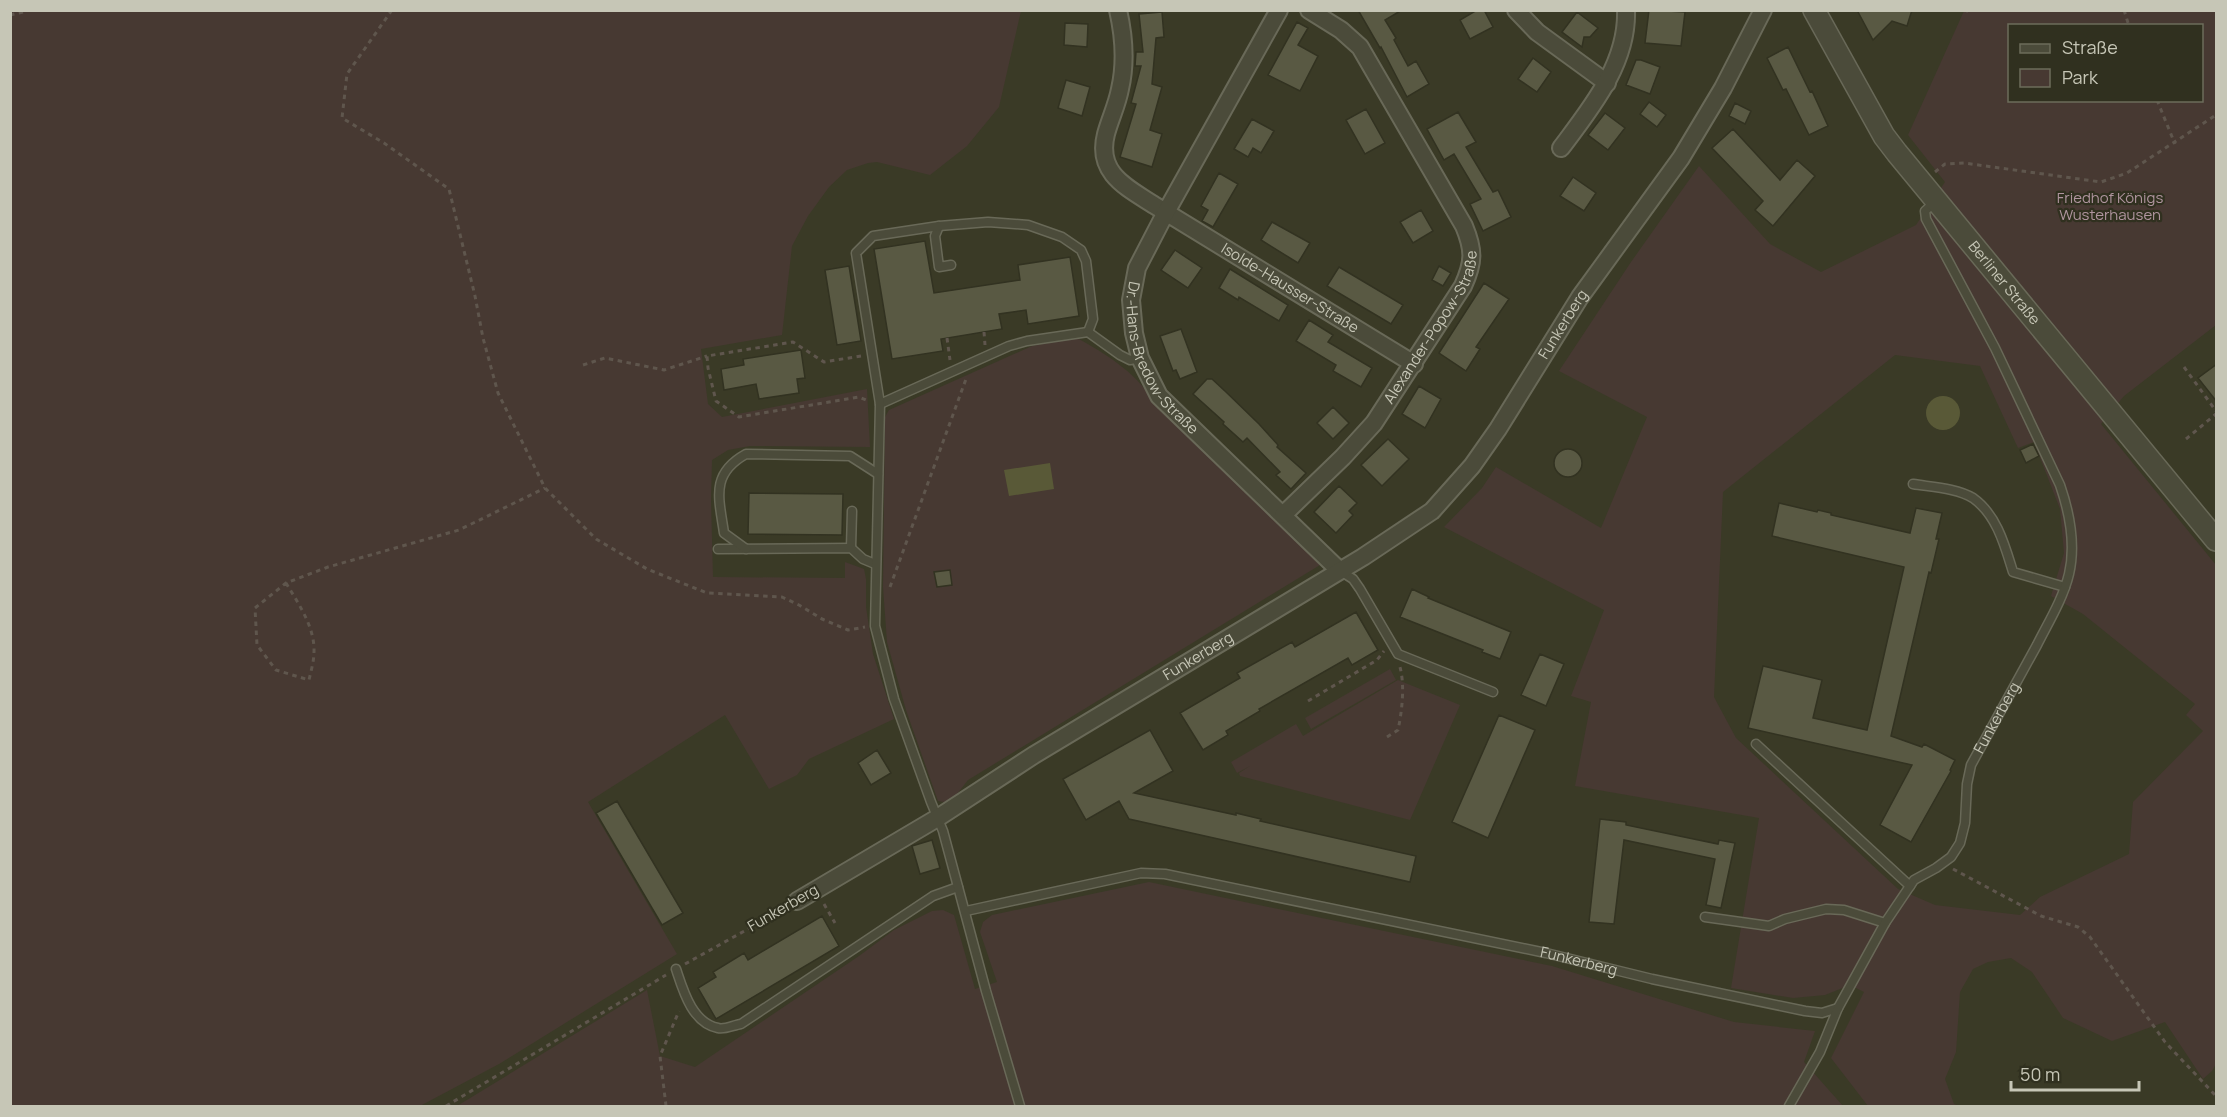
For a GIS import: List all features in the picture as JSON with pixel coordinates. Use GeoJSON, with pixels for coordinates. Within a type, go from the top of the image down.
{"type":"FeatureCollection","features":[{"type":"Feature","properties":{"kind":"street","name":"Isolde-Hausser-Straße"},"geometry":{"type":"LineString","coordinates":[[1118,10],[1123,31],[1124,61],[1120,90],[1106,136],[1104,151],[1105,160],[1115,177],[1122,185],[1414,364]]}},
{"type":"Feature","properties":{"kind":"street","name":"Dr.-Hans-Bredow-Straße"},"geometry":{"type":"LineString","coordinates":[[1279,10],[1137,268],[1131,300],[1134,333],[1140,358],[1159,396],[1339,570]]}},
{"type":"Feature","properties":{"kind":"street","name":"Alexander-Popow-Straße"},"geometry":{"type":"LineString","coordinates":[[1283,515],[1343,458],[1374,423],[1463,286],[1471,268],[1470,241],[1464,226],[1360,47],[1341,30],[1309,10]]}},
{"type":"Feature","properties":{"kind":"street"},"geometry":{"type":"LineString","coordinates":[[1516,10],[1537,32],[1607,83]]}},
{"type":"Feature","properties":{"kind":"street"},"geometry":{"type":"LineString","coordinates":[[1561,148],[1607,83],[1619,52],[1626,10]]}},
{"type":"Feature","properties":{"kind":"street","name":"Funkerberg"},"geometry":{"type":"LineString","coordinates":[[797,901],[939,818],[1034,755],[1363,557],[1432,511],[1472,466],[1498,429],[1580,297],[1686,149],[1723,88],[1763,10]]}},
{"type":"Feature","properties":{"kind":"street","name":"Berliner Straße"},"geometry":{"type":"LineString","coordinates":[[1814,10],[1884,136],[2217,540]]}},
{"type":"Feature","properties":{"kind":"lane","name":"Funkerberg"},"geometry":{"type":"LineString","coordinates":[[1789,1107],[1820,1052],[1838,1008],[1885,923],[1910,886],[1923,874],[1951,857],[1960,843],[1965,823],[1967,784],[1971,765],[2055,610],[2069,574],[2072,545],[2068,507],[2039,438],[1995,348],[1926,219],[1925,211],[1937,201]]}},
{"type":"Feature","properties":{"kind":"lane"},"geometry":{"type":"LineString","coordinates":[[1020,1107],[939,818],[931,802],[894,699],[875,626],[880,404],[856,253],[873,236],[939,226],[988,222],[1029,225],[1062,237],[1081,250],[1086,261],[1092,301],[1093,319],[1088,332]]}},
{"type":"Feature","properties":{"kind":"lane"},"geometry":{"type":"LineString","coordinates":[[939,226],[935,236],[939,267],[951,265]]}},
{"type":"Feature","properties":{"kind":"lane"},"geometry":{"type":"LineString","coordinates":[[880,404],[1009,346],[1027,341],[1088,332],[1130,360],[1140,358]]}},
{"type":"Feature","properties":{"kind":"lane"},"geometry":{"type":"LineString","coordinates":[[747,549],[724,533],[718,488],[728,468],[746,454],[850,456],[878,474]]}},
{"type":"Feature","properties":{"kind":"lane"},"geometry":{"type":"LineString","coordinates":[[1913,484],[1958,492],[1972,498],[1988,513],[1997,528],[2013,572],[2065,587]]}},
{"type":"Feature","properties":{"kind":"lane"},"geometry":{"type":"LineString","coordinates":[[852,511],[852,548],[863,559],[875,564]]}},
{"type":"Feature","properties":{"kind":"lane"},"geometry":{"type":"LineString","coordinates":[[718,549],[852,548]]}},
{"type":"Feature","properties":{"kind":"lane"},"geometry":{"type":"LineString","coordinates":[[1339,570],[1353,579],[1398,654],[1493,692]]}},
{"type":"Feature","properties":{"kind":"lane"},"geometry":{"type":"LineString","coordinates":[[1756,744],[1910,886]]}},
{"type":"Feature","properties":{"kind":"lane","name":"Funkerberg"},"geometry":{"type":"LineString","coordinates":[[966,911],[1140,873],[1165,874],[1546,953],[1804,1011],[1822,1013],[1838,1008]]}},
{"type":"Feature","properties":{"kind":"lane"},"geometry":{"type":"LineString","coordinates":[[676,969],[686,999],[708,1024],[720,1029],[741,1024],[933,896],[958,887]]}},
{"type":"Feature","properties":{"kind":"lane"},"geometry":{"type":"LineString","coordinates":[[1705,917],[1769,926],[1785,919],[1826,909],[1844,910],[1885,923]]}},
{"type":"Feature","properties":{"kind":"path"},"geometry":{"type":"LineString","coordinates":[[392,10],[347,75],[342,118],[384,143],[449,189],[498,393],[545,488],[596,539],[647,569],[707,593],[782,597],[848,630],[875,626]]}},
{"type":"Feature","properties":{"kind":"path"},"geometry":{"type":"LineString","coordinates":[[10,15],[23,12]]}},
{"type":"Feature","properties":{"kind":"path"},"geometry":{"type":"LineString","coordinates":[[2158,102],[2175,144]]}},
{"type":"Feature","properties":{"kind":"path"},"geometry":{"type":"LineString","coordinates":[[1922,183],[1945,164],[1964,163],[2101,182],[2127,172],[2175,144],[2217,115]]}},
{"type":"Feature","properties":{"kind":"path"},"geometry":{"type":"LineString","coordinates":[[947,338],[952,372]]}},
{"type":"Feature","properties":{"kind":"path"},"geometry":{"type":"LineString","coordinates":[[584,365],[605,358],[664,370],[707,356],[793,342],[824,362],[872,354]]}},
{"type":"Feature","properties":{"kind":"path"},"geometry":{"type":"LineString","coordinates":[[707,356],[716,401],[739,417],[859,398],[880,404]]}},
{"type":"Feature","properties":{"kind":"path"},"geometry":{"type":"LineString","coordinates":[[888,592],[972,363]]}},
{"type":"Feature","properties":{"kind":"path"},"geometry":{"type":"LineString","coordinates":[[2184,368],[2217,412],[2186,439]]}},
{"type":"Feature","properties":{"kind":"path"},"geometry":{"type":"LineString","coordinates":[[286,583],[302,610],[313,638],[314,652],[309,680],[276,670],[257,645],[255,608],[286,583],[328,567],[459,530],[545,488]]}},
{"type":"Feature","properties":{"kind":"path"},"geometry":{"type":"LineString","coordinates":[[1308,701],[1377,660],[1385,645]]}},
{"type":"Feature","properties":{"kind":"path"},"geometry":{"type":"LineString","coordinates":[[1387,737],[1398,730],[1401,716],[1402,675],[1398,661]]}},
{"type":"Feature","properties":{"kind":"path"},"geometry":{"type":"LineString","coordinates":[[1943,863],[2041,916],[2078,927],[2090,937],[2165,1042],[2217,1096]]}},
{"type":"Feature","properties":{"kind":"path"},"geometry":{"type":"LineString","coordinates":[[815,890],[835,923]]}},
{"type":"Feature","properties":{"kind":"path","name":"Funkerberg"},"geometry":{"type":"LineString","coordinates":[[446,1107],[676,969],[797,901]]}},
{"type":"Feature","properties":{"kind":"path"},"geometry":{"type":"LineString","coordinates":[[666,1107],[660,1056],[675,1017],[686,999]]}},
{"type":"Feature","properties":{"kind":"green space"},"geometry":{"type":"Polygon","coordinates":[[[10,11],[1021,11],[999,107],[967,146],[930,175],[877,162],[847,170],[829,187],[808,216],[792,246],[782,335],[701,349],[708,404],[722,417],[867,389],[870,447],[750,446],[728,450],[712,460],[713,577],[845,578],[845,562],[864,569],[866,607],[873,654],[894,719],[809,759],[797,775],[769,789],[725,715],[588,802],[677,954],[499,1064],[420,1106],[11,1106],[10,11]]]}},
{"type":"Feature","properties":{"kind":"green space","name":"Friedhof Königs Wusterhausen"},"geometry":{"type":"Polygon","coordinates":[[[1964,11],[2216,11],[2216,325],[2124,396],[2101,424],[2216,565],[2216,1064],[2203,1079],[2165,1022],[2112,1041],[2063,1018],[2032,972],[2011,958],[1988,962],[1973,969],[1960,992],[1956,1052],[1945,1079],[1954,1104],[1959,1106],[1868,1106],[1831,1058],[1864,992],[1850,985],[1825,995],[1793,998],[1731,988],[1759,818],[1575,786],[1591,702],[1571,696],[1604,610],[1444,527],[1482,488],[1496,467],[1601,528],[1647,417],[1559,371],[1631,262],[1699,166],[1770,244],[1821,272],[1916,225],[1945,182],[1908,135],[1964,11]],[[1895,355],[1723,492],[1714,697],[1736,738],[1898,889],[1935,905],[2020,915],[2040,897],[2129,854],[2133,802],[2203,731],[2186,715],[2195,704],[2083,614],[2051,596],[2064,553],[2060,509],[2034,442],[2018,448],[1980,366],[1895,355]]]}},
{"type":"Feature","properties":{"kind":"green space"},"geometry":{"type":"Polygon","coordinates":[[[1077,338],[1109,357],[1137,380],[1153,400],[1320,565],[968,780],[950,803],[938,801],[906,710],[887,642],[883,587],[885,417],[889,410],[1032,346],[1077,338]]]}},
{"type":"Feature","properties":{"kind":"green space"},"geometry":{"type":"Polygon","coordinates":[[[1390,669],[1396,680],[1311,729],[1305,718],[1390,669]]]}},
{"type":"Feature","properties":{"kind":"green space"},"geometry":{"type":"Polygon","coordinates":[[[1398,680],[1460,705],[1410,820],[1240,776],[1239,773],[1250,766],[1237,773],[1231,762],[1296,724],[1303,736],[1398,680]]]}},
{"type":"Feature","properties":{"kind":"green space"},"geometry":{"type":"Polygon","coordinates":[[[1149,882],[1552,966],[1734,1022],[1815,1031],[1804,1062],[1843,1106],[457,1106],[647,990],[660,1056],[695,1067],[894,930],[932,911],[943,910],[954,915],[975,989],[997,982],[980,932],[983,922],[992,915],[1149,882]]]}},
{"type":"Feature","properties":{"kind":"shaded area"},"geometry":{"type":"Polygon","coordinates":[[[1943,396],[1955,401],[1960,413],[1955,425],[1943,430],[1931,425],[1926,413],[1931,401],[1943,396]]]}},
{"type":"Feature","properties":{"kind":"shaded area"},"geometry":{"type":"Polygon","coordinates":[[[1050,463],[1054,489],[1009,496],[1004,470],[1050,463]]]}},
{"type":"Feature","properties":{"kind":"building"},"geometry":{"type":"Polygon","coordinates":[[[1358,10],[1402,10],[1385,20],[1408,66],[1416,61],[1429,84],[1407,97],[1381,47],[1358,10]]]}},
{"type":"Feature","properties":{"kind":"building"},"geometry":{"type":"Polygon","coordinates":[[[1477,10],[1484,10],[1493,27],[1470,39],[1460,20],[1477,10]]]}},
{"type":"Feature","properties":{"kind":"building"},"geometry":{"type":"Polygon","coordinates":[[[1649,10],[1685,12],[1681,46],[1645,43],[1649,10]]]}},
{"type":"Feature","properties":{"kind":"building"},"geometry":{"type":"Polygon","coordinates":[[[1857,10],[1912,10],[1907,26],[1892,21],[1873,40],[1857,10]]]}},
{"type":"Feature","properties":{"kind":"building"},"geometry":{"type":"Polygon","coordinates":[[[1162,12],[1164,37],[1156,38],[1152,84],[1162,87],[1150,130],[1162,134],[1152,167],[1120,157],[1136,104],[1131,103],[1141,66],[1135,66],[1136,52],[1143,52],[1139,14],[1162,12]]]}},
{"type":"Feature","properties":{"kind":"building"},"geometry":{"type":"Polygon","coordinates":[[[1577,12],[1598,28],[1590,37],[1584,37],[1582,47],[1562,32],[1577,12]]]}},
{"type":"Feature","properties":{"kind":"building"},"geometry":{"type":"Polygon","coordinates":[[[1297,22],[1308,28],[1298,45],[1318,56],[1300,91],[1268,75],[1297,22]]]}},
{"type":"Feature","properties":{"kind":"building"},"geometry":{"type":"Polygon","coordinates":[[[1065,23],[1088,24],[1087,47],[1064,45],[1065,23]]]}},
{"type":"Feature","properties":{"kind":"building"},"geometry":{"type":"Polygon","coordinates":[[[1788,47],[1828,126],[1809,135],[1786,89],[1783,90],[1767,58],[1788,47]]]}},
{"type":"Feature","properties":{"kind":"building"},"geometry":{"type":"Polygon","coordinates":[[[1533,58],[1551,72],[1537,92],[1518,79],[1533,58]]]}},
{"type":"Feature","properties":{"kind":"building"},"geometry":{"type":"Polygon","coordinates":[[[1636,60],[1660,67],[1650,94],[1626,85],[1636,60]]]}},
{"type":"Feature","properties":{"kind":"building"},"geometry":{"type":"Polygon","coordinates":[[[1066,80],[1090,87],[1082,116],[1058,108],[1066,80]]]}},
{"type":"Feature","properties":{"kind":"building"},"geometry":{"type":"Polygon","coordinates":[[[1649,102],[1666,115],[1657,127],[1640,114],[1649,102]]]}},
{"type":"Feature","properties":{"kind":"building"},"geometry":{"type":"Polygon","coordinates":[[[1735,103],[1751,111],[1745,124],[1729,116],[1735,103]]]}},
{"type":"Feature","properties":{"kind":"building"},"geometry":{"type":"Polygon","coordinates":[[[1366,109],[1385,143],[1365,154],[1346,120],[1366,109]]]}},
{"type":"Feature","properties":{"kind":"building"},"geometry":{"type":"Polygon","coordinates":[[[1458,112],[1476,142],[1466,147],[1493,192],[1498,190],[1511,217],[1483,231],[1470,204],[1481,199],[1454,154],[1444,160],[1427,129],[1458,112]]]}},
{"type":"Feature","properties":{"kind":"building"},"geometry":{"type":"Polygon","coordinates":[[[1605,113],[1625,128],[1608,150],[1588,135],[1605,113]]]}},
{"type":"Feature","properties":{"kind":"building"},"geometry":{"type":"Polygon","coordinates":[[[1252,119],[1274,131],[1261,153],[1253,148],[1248,157],[1234,149],[1252,119]]]}},
{"type":"Feature","properties":{"kind":"building"},"geometry":{"type":"Polygon","coordinates":[[[1733,129],[1780,180],[1797,160],[1815,176],[1773,226],[1755,210],[1763,201],[1712,148],[1733,129]]]}},
{"type":"Feature","properties":{"kind":"building"},"geometry":{"type":"Polygon","coordinates":[[[1219,173],[1238,184],[1213,227],[1202,221],[1208,210],[1201,206],[1219,173]]]}},
{"type":"Feature","properties":{"kind":"building"},"geometry":{"type":"Polygon","coordinates":[[[1573,177],[1596,193],[1584,211],[1560,196],[1573,177]]]}},
{"type":"Feature","properties":{"kind":"building"},"geometry":{"type":"Polygon","coordinates":[[[1421,210],[1433,231],[1413,243],[1400,222],[1421,210]]]}},
{"type":"Feature","properties":{"kind":"building"},"geometry":{"type":"Polygon","coordinates":[[[1272,222],[1310,243],[1298,263],[1261,240],[1272,222]]]}},
{"type":"Feature","properties":{"kind":"building"},"geometry":{"type":"Polygon","coordinates":[[[925,241],[934,293],[1020,280],[1018,265],[1070,257],[1079,316],[1028,324],[1026,310],[999,314],[1002,329],[941,339],[943,351],[892,359],[874,249],[925,241]]]}},
{"type":"Feature","properties":{"kind":"building"},"geometry":{"type":"Polygon","coordinates":[[[1175,250],[1202,268],[1188,288],[1161,270],[1175,250]]]}},
{"type":"Feature","properties":{"kind":"building"},"geometry":{"type":"Polygon","coordinates":[[[849,266],[861,341],[837,345],[825,270],[849,266]]]}},
{"type":"Feature","properties":{"kind":"building"},"geometry":{"type":"Polygon","coordinates":[[[1439,266],[1451,273],[1443,286],[1432,280],[1439,266]]]}},
{"type":"Feature","properties":{"kind":"building"},"geometry":{"type":"Polygon","coordinates":[[[1339,267],[1403,305],[1391,324],[1327,286],[1339,267]]]}},
{"type":"Feature","properties":{"kind":"building"},"geometry":{"type":"Polygon","coordinates":[[[1230,269],[1288,305],[1279,321],[1219,288],[1230,269]]]}},
{"type":"Feature","properties":{"kind":"building"},"geometry":{"type":"Polygon","coordinates":[[[1484,283],[1509,299],[1476,347],[1480,349],[1466,371],[1439,353],[1484,283]]]}},
{"type":"Feature","properties":{"kind":"building"},"geometry":{"type":"Polygon","coordinates":[[[1309,320],[1333,335],[1328,342],[1372,368],[1361,387],[1333,371],[1336,365],[1296,341],[1309,320]]]}},
{"type":"Feature","properties":{"kind":"building"},"geometry":{"type":"Polygon","coordinates":[[[1181,329],[1197,372],[1180,379],[1176,370],[1173,371],[1160,336],[1181,329]]]}},
{"type":"Feature","properties":{"kind":"building"},"geometry":{"type":"Polygon","coordinates":[[[801,350],[805,378],[797,379],[799,393],[759,399],[756,384],[724,390],[721,369],[744,365],[743,359],[801,350]]]}},
{"type":"Feature","properties":{"kind":"building"},"geometry":{"type":"Polygon","coordinates":[[[2217,364],[2217,402],[2198,378],[2217,364]]]}},
{"type":"Feature","properties":{"kind":"building"},"geometry":{"type":"Polygon","coordinates":[[[1207,379],[1212,379],[1226,392],[1259,424],[1278,445],[1277,447],[1306,473],[1291,489],[1276,475],[1280,472],[1247,438],[1243,442],[1193,394],[1207,379]]]}},
{"type":"Feature","properties":{"kind":"building"},"geometry":{"type":"Polygon","coordinates":[[[1419,386],[1441,399],[1425,428],[1402,414],[1419,386]]]}},
{"type":"Feature","properties":{"kind":"building"},"geometry":{"type":"Polygon","coordinates":[[[1333,407],[1349,423],[1333,439],[1317,423],[1333,407]]]}},
{"type":"Feature","properties":{"kind":"building"},"geometry":{"type":"Polygon","coordinates":[[[1388,439],[1409,459],[1382,486],[1361,465],[1388,439]]]}},
{"type":"Feature","properties":{"kind":"building"},"geometry":{"type":"Polygon","coordinates":[[[2033,444],[2039,456],[2026,463],[2020,450],[2033,444]]]}},
{"type":"Feature","properties":{"kind":"building"},"geometry":{"type":"Polygon","coordinates":[[[1568,449],[1578,453],[1582,463],[1578,473],[1568,477],[1558,473],[1554,463],[1558,453],[1568,449]]]}},
{"type":"Feature","properties":{"kind":"building"},"geometry":{"type":"Polygon","coordinates":[[[1339,486],[1357,503],[1349,511],[1353,515],[1336,533],[1314,512],[1339,486]]]}},
{"type":"Feature","properties":{"kind":"building"},"geometry":{"type":"Polygon","coordinates":[[[749,493],[843,494],[842,535],[748,534],[749,493]]]}},
{"type":"Feature","properties":{"kind":"building"},"geometry":{"type":"Polygon","coordinates":[[[1779,503],[1817,512],[1818,510],[1910,533],[1916,508],[1942,513],[1936,539],[1939,539],[1931,573],[1929,572],[1891,736],[1922,747],[1924,744],[1955,760],[1911,842],[1880,825],[1912,765],[1748,728],[1763,666],[1822,680],[1813,718],[1867,730],[1904,567],[1772,536],[1779,503]]]}},
{"type":"Feature","properties":{"kind":"building"},"geometry":{"type":"Polygon","coordinates":[[[950,570],[952,585],[937,587],[934,572],[950,570]]]}},
{"type":"Feature","properties":{"kind":"building"},"geometry":{"type":"Polygon","coordinates":[[[1412,589],[1428,598],[1511,632],[1500,659],[1400,617],[1412,589]]]}},
{"type":"Feature","properties":{"kind":"building"},"geometry":{"type":"Polygon","coordinates":[[[1356,612],[1378,650],[1352,665],[1348,658],[1259,709],[1260,711],[1226,731],[1228,735],[1203,750],[1180,713],[1240,678],[1237,673],[1292,642],[1295,647],[1356,612]]]}},
{"type":"Feature","properties":{"kind":"building"},"geometry":{"type":"Polygon","coordinates":[[[1540,654],[1564,664],[1546,706],[1521,695],[1540,654]]]}},
{"type":"Feature","properties":{"kind":"building"},"geometry":{"type":"Polygon","coordinates":[[[1499,715],[1535,730],[1488,838],[1452,822],[1499,715]]]}},
{"type":"Feature","properties":{"kind":"building"},"geometry":{"type":"Polygon","coordinates":[[[1150,730],[1173,771],[1134,793],[1236,815],[1236,813],[1261,819],[1260,821],[1416,856],[1410,882],[1129,819],[1119,801],[1086,820],[1063,779],[1150,730]]]}},
{"type":"Feature","properties":{"kind":"building"},"geometry":{"type":"Polygon","coordinates":[[[877,750],[891,773],[871,785],[858,763],[877,750]]]}},
{"type":"Feature","properties":{"kind":"building"},"geometry":{"type":"Polygon","coordinates":[[[617,801],[683,913],[662,925],[596,813],[617,801]]]}},
{"type":"Feature","properties":{"kind":"building"},"geometry":{"type":"Polygon","coordinates":[[[1600,819],[1626,822],[1626,825],[1718,844],[1719,840],[1735,843],[1721,908],[1706,905],[1715,859],[1624,840],[1614,924],[1589,922],[1600,819]]]}},
{"type":"Feature","properties":{"kind":"building"},"geometry":{"type":"Polygon","coordinates":[[[932,840],[940,868],[920,874],[912,846],[932,840]]]}},
{"type":"Feature","properties":{"kind":"building"},"geometry":{"type":"Polygon","coordinates":[[[822,916],[839,946],[716,1019],[698,988],[716,977],[713,972],[744,953],[748,960],[822,916]]]}}]}
